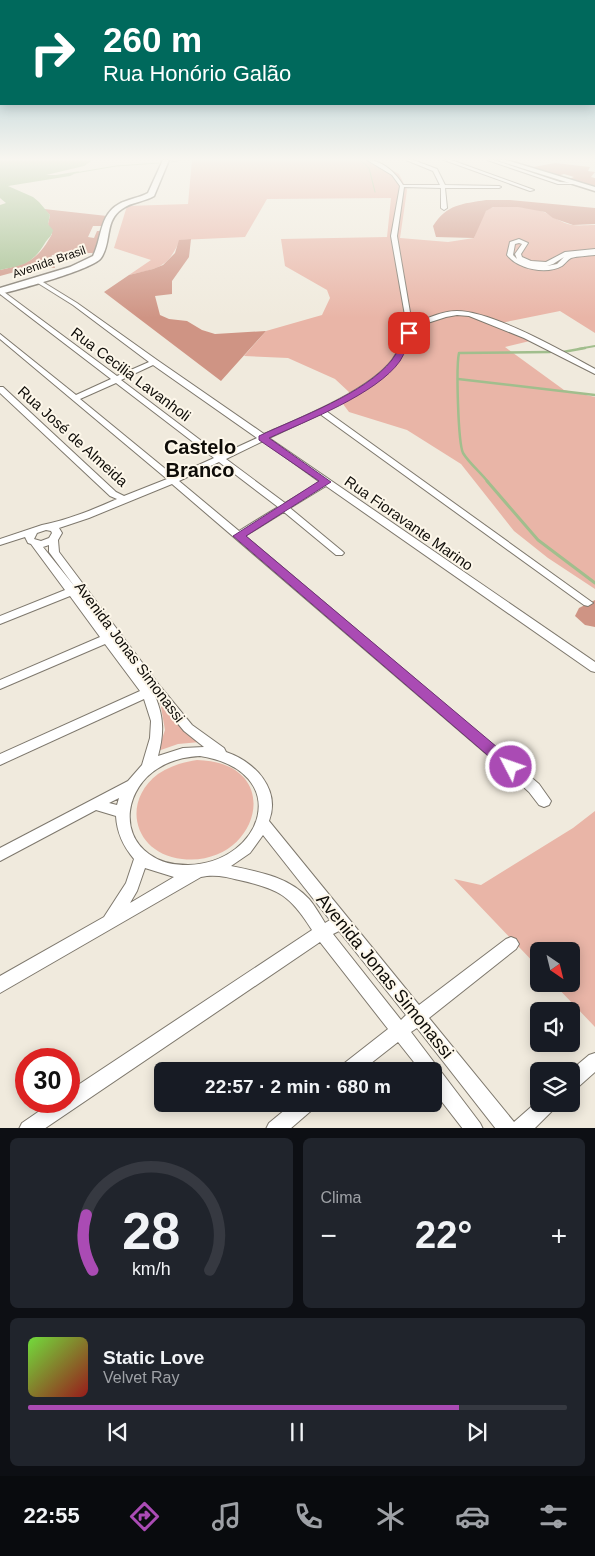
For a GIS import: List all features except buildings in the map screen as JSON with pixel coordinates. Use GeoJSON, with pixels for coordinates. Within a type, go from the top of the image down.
{"type":"FeatureCollection","features":[{"type":"Feature","properties":{"kind":"main road","name":"Avenida Brasil"},"geometry":{"type":"LineString","coordinates":[[0,291],[83,265],[97,258],[101,250],[101,242],[114,213]]}},
{"type":"Feature","properties":{"kind":"street"},"geometry":{"type":"LineString","coordinates":[[0,542],[39,528],[51,527],[86,516],[174,480],[321,411],[366,386],[390,367],[403,348],[409,333],[394,236],[398,213]]}},
{"type":"Feature","properties":{"kind":"street"},"geometry":{"type":"LineString","coordinates":[[519,241],[525,243],[518,254],[521,260],[539,264],[554,261],[567,253],[595,252],[568,257],[562,264],[540,267],[514,261],[510,255],[512,244],[519,241]]}},
{"type":"Feature","properties":{"kind":"street"},"geometry":{"type":"LineString","coordinates":[[554,261],[562,264]]}},
{"type":"Feature","properties":{"kind":"street","name":"Rua Fioravante Marino"},"geometry":{"type":"LineString","coordinates":[[36,280],[74,304],[154,362],[595,668]]}},
{"type":"Feature","properties":{"kind":"street","name":"Rua Cecilia Lavanholi"},"geometry":{"type":"LineString","coordinates":[[0,291],[285,508],[339,553]]}},
{"type":"Feature","properties":{"kind":"street"},"geometry":{"type":"LineString","coordinates":[[409,327],[456,313],[473,316],[491,322],[595,372]]}},
{"type":"Feature","properties":{"kind":"street"},"geometry":{"type":"LineString","coordinates":[[0,336],[174,480],[500,758],[534,788],[544,800]]}},
{"type":"Feature","properties":{"kind":"street"},"geometry":{"type":"LineString","coordinates":[[74,399],[154,362]]}},
{"type":"Feature","properties":{"kind":"street","name":"Rua José de Almeida"},"geometry":{"type":"LineString","coordinates":[[0,389],[113,494],[126,499]]}},
{"type":"Feature","properties":{"kind":"street"},"geometry":{"type":"LineString","coordinates":[[321,411],[588,603]]}},
{"type":"Feature","properties":{"kind":"street"},"geometry":{"type":"LineString","coordinates":[[238,536],[326,482]]}},
{"type":"Feature","properties":{"kind":"street","name":"Avenida Jonas Simonassi"},"geometry":{"type":"LineString","coordinates":[[51,527],[57,533],[53,540],[54,552],[76,590]]}},
{"type":"Feature","properties":{"kind":"street"},"geometry":{"type":"LineString","coordinates":[[33,531],[29,538],[33,542]]}},
{"type":"Feature","properties":{"kind":"street"},"geometry":{"type":"LineString","coordinates":[[0,546],[33,542],[41,544],[53,540]]}},
{"type":"Feature","properties":{"kind":"street","name":"Avenida Jonas Simonassi"},"geometry":{"type":"LineString","coordinates":[[33,542],[76,590],[151,690],[188,728],[222,754]]}},
{"type":"Feature","properties":{"kind":"street"},"geometry":{"type":"LineString","coordinates":[[0,620],[76,590]]}},
{"type":"Feature","properties":{"kind":"street"},"geometry":{"type":"LineString","coordinates":[[0,685],[111,637]]}},
{"type":"Feature","properties":{"kind":"street"},"geometry":{"type":"LineString","coordinates":[[0,760],[151,690]]}},
{"type":"Feature","properties":{"kind":"street","name":"Avenida Jonas Simonassi"},"geometry":{"type":"LineString","coordinates":[[148,768],[158,732],[151,690]]}},
{"type":"Feature","properties":{"kind":"street"},"geometry":{"type":"LineString","coordinates":[[0,985],[110,921],[205,869],[234,858],[244,850],[258,832],[262,823],[265,803],[260,784],[249,768],[222,754],[200,751],[178,754],[148,768],[132,785],[123,802],[124,832],[128,841],[142,857],[151,863],[174,871],[205,869]]}},
{"type":"Feature","properties":{"kind":"street"},"geometry":{"type":"LineString","coordinates":[[0,855],[132,785]]}},
{"type":"Feature","properties":{"kind":"street"},"geometry":{"type":"LineString","coordinates":[[96,805],[122,812]]}},
{"type":"Feature","properties":{"kind":"street","name":"Avenida Jonas Simonassi"},"geometry":{"type":"LineString","coordinates":[[262,823],[508,1128]]}},
{"type":"Feature","properties":{"kind":"street"},"geometry":{"type":"LineString","coordinates":[[110,921],[132,886],[142,857]]}},
{"type":"Feature","properties":{"kind":"street","name":"Avenida Jonas Simonassi"},"geometry":{"type":"LineString","coordinates":[[205,869],[268,880],[289,890],[305,905],[322,932],[424,1062]]}},
{"type":"Feature","properties":{"kind":"street"},"geometry":{"type":"LineString","coordinates":[[28,1128],[322,932],[340,922]]}},
{"type":"Feature","properties":{"kind":"street"},"geometry":{"type":"LineString","coordinates":[[360,1062],[511,944]]}},
{"type":"Feature","properties":{"kind":"street"},"geometry":{"type":"LineString","coordinates":[[580,1074],[595,1061]]}},
{"type":"Feature","properties":{"kind":"street","name":"Avenida Jonas Simonassi"},"geometry":{"type":"LineString","coordinates":[[442,1085],[474,1128]]}},
{"type":"Feature","properties":{"kind":"street"},"geometry":{"type":"LineString","coordinates":[[275,1128],[296,1112]]}},
{"type":"Feature","properties":{"kind":"street"},"geometry":{"type":"LineString","coordinates":[[520,1128],[538,1112]]}},
{"type":"Feature","properties":{"kind":"shaded area"},"geometry":{"type":"Polygon","coordinates":[[[0,213],[48,213],[50,215],[48,224],[53,230],[36,255],[21,265],[0,270],[0,213]]]}},
{"type":"Feature","properties":{"kind":"shaded area"},"geometry":{"type":"Polygon","coordinates":[[[48,213],[77,213],[107,216],[103,226],[93,226],[88,237],[94,238],[97,231],[101,231],[95,253],[52,255],[51,258],[54,261],[55,268],[37,266],[0,276],[0,270],[25,263],[42,250],[52,234],[48,224],[50,215],[48,213]]]}},
{"type":"Feature","properties":{"kind":"shaded area"},"geometry":{"type":"Polygon","coordinates":[[[125,213],[259,213],[245,237],[180,240],[171,257],[166,262],[147,271],[129,275],[151,260],[114,248],[125,213]]]}},
{"type":"Feature","properties":{"kind":"shaded area"},"geometry":{"type":"Polygon","coordinates":[[[389,213],[404,213],[400,238],[448,242],[474,238],[479,223],[485,213],[545,213],[564,223],[572,225],[595,225],[595,333],[560,311],[496,324],[534,340],[505,347],[564,390],[595,397],[595,589],[548,558],[514,531],[461,464],[407,430],[349,412],[343,404],[349,392],[335,379],[288,358],[244,356],[266,331],[322,315],[330,298],[327,290],[285,266],[281,239],[387,237],[389,213]]]}},
{"type":"Feature","properties":{"kind":"shaded area"},"geometry":{"type":"Polygon","coordinates":[[[444,213],[485,213],[474,238],[436,237],[433,226],[444,213]]]}},
{"type":"Feature","properties":{"kind":"shaded area"},"geometry":{"type":"Polygon","coordinates":[[[546,213],[595,213],[595,224],[573,225],[553,218],[546,213]]]}},
{"type":"Feature","properties":{"kind":"shaded area"},"geometry":{"type":"Polygon","coordinates":[[[191,239],[189,257],[172,281],[172,294],[155,296],[160,315],[169,319],[187,321],[202,330],[215,334],[266,331],[221,381],[104,292],[129,275],[163,265],[175,253],[179,240],[191,239]]]}},
{"type":"Feature","properties":{"kind":"shaded area"},"geometry":{"type":"Polygon","coordinates":[[[595,600],[595,627],[585,625],[575,616],[579,608],[595,600]]]}},
{"type":"Feature","properties":{"kind":"shaded area"},"geometry":{"type":"Polygon","coordinates":[[[160,701],[186,733],[200,742],[178,744],[158,751],[165,730],[160,701]]]}},
{"type":"Feature","properties":{"kind":"shaded area"},"geometry":{"type":"Polygon","coordinates":[[[197,760],[226,765],[244,778],[253,795],[252,814],[245,832],[230,848],[208,857],[182,859],[166,855],[153,848],[144,838],[138,826],[137,812],[139,799],[146,786],[158,774],[177,765],[197,760]]]}},
{"type":"Feature","properties":{"kind":"shaded area"},"geometry":{"type":"Polygon","coordinates":[[[595,811],[595,1027],[580,1011],[580,1002],[571,1002],[562,992],[580,992],[580,942],[530,942],[530,959],[454,879],[481,885],[573,828],[595,811]]]}},
{"type":"Feature","properties":{"kind":"waterway"},"geometry":{"type":"LineString","coordinates":[[578,349],[595,346]]}},
{"type":"Feature","properties":{"kind":"waterway"},"geometry":{"type":"LineString","coordinates":[[563,352],[585,348]]}},
{"type":"Feature","properties":{"kind":"waterway"},"geometry":{"type":"LineString","coordinates":[[458,379],[459,353],[550,352]]}},
{"type":"Feature","properties":{"kind":"waterway"},"geometry":{"type":"LineString","coordinates":[[458,379],[595,395]]}},
{"type":"Feature","properties":{"kind":"waterway"},"geometry":{"type":"LineString","coordinates":[[458,379],[460,435],[463,453],[488,482]]}},
{"type":"Feature","properties":{"kind":"waterway"},"geometry":{"type":"LineString","coordinates":[[487,481],[538,540],[595,583]]}},
{"type":"Feature","properties":{"kind":"district","name":"Castelo Branco"},"geometry":{"type":"Point","coordinates":[200,458]}},
{"type":"Feature","properties":{"kind":"route"},"geometry":{"type":"LineString","coordinates":[[409,333],[396,360],[376,380],[337,403],[263,438],[326,482],[238,536],[511,767]]}}]}
